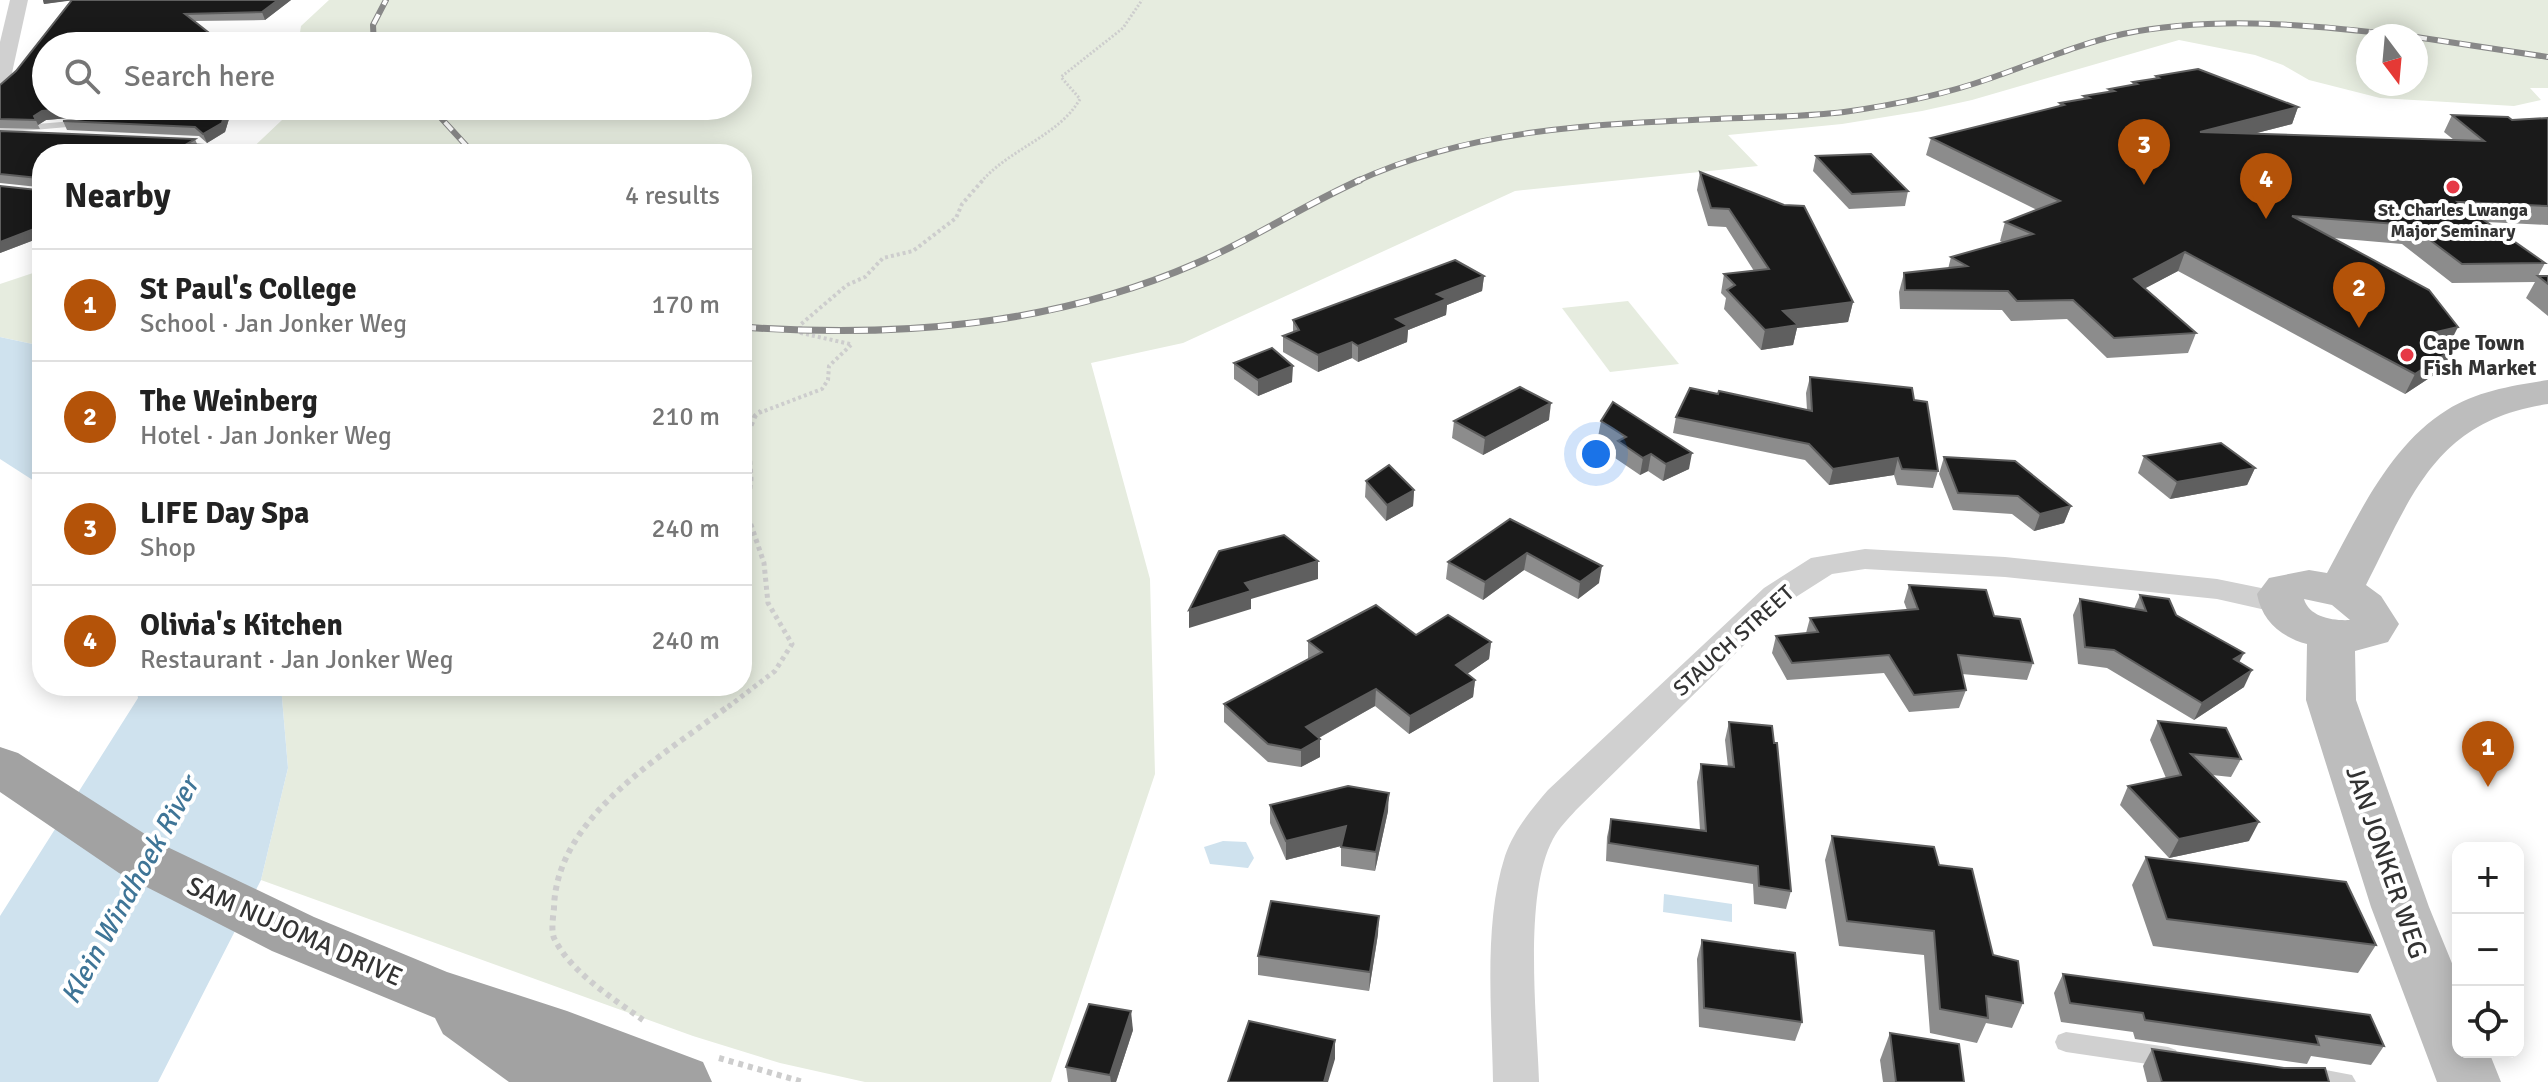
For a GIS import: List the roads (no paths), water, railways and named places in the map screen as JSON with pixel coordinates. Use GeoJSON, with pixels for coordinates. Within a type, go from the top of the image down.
{"type":"FeatureCollection","features":[{"type":"Feature","properties":{"kind":"highway","name":"SAM NUJOMA DRIVE"},"geometry":{"type":"LineString","coordinates":[[0,766],[139,858],[293,934],[430,991],[545,1030],[693,1068]]}},
{"type":"Feature","properties":{"kind":"highway","name":"SAM NUJOMA DRIVE"},"geometry":{"type":"LineString","coordinates":[[430,991],[524,1059],[571,1082]]}},
{"type":"Feature","properties":{"kind":"main road","name":"JAN JONKER WEG"},"geometry":{"type":"LineString","coordinates":[[2469,1082],[2400,907],[2331,700],[2335,614],[2393,497],[2429,445],[2457,420],[2477,409],[2548,392]]}},
{"type":"Feature","properties":{"kind":"main road"},"geometry":{"type":"LineString","coordinates":[[2279,602],[2285,588],[2309,584],[2335,614]]}},
{"type":"Feature","properties":{"kind":"street"},"geometry":{"type":"LineString","coordinates":[[0,82],[7,21],[19,0]]}},
{"type":"Feature","properties":{"kind":"street","name":"STAUCH STREET"},"geometry":{"type":"LineString","coordinates":[[1516,1082],[1515,922],[1522,872],[1534,835],[1562,800],[1776,595],[1823,565],[1876,559],[2005,567],[2217,589],[2279,602]]}},
{"type":"Feature","properties":{"kind":"lane"},"geometry":{"type":"LineString","coordinates":[[0,132],[94,122]]}},
{"type":"Feature","properties":{"kind":"lane"},"geometry":{"type":"LineString","coordinates":[[0,132],[77,136]]}},
{"type":"Feature","properties":{"kind":"lane"},"geometry":{"type":"LineString","coordinates":[[2066,1042],[2190,1060]]}},
{"type":"Feature","properties":{"kind":"lane"},"geometry":{"type":"LineString","coordinates":[[2282,1073],[2344,1082]]}},
{"type":"Feature","properties":{"kind":"water"},"geometry":{"type":"Polygon","coordinates":[[[0,337],[32,344],[32,480],[0,459],[0,337]]]}},
{"type":"Feature","properties":{"kind":"water","name":"Klein Windhoek River"},"geometry":{"type":"Polygon","coordinates":[[[282,696],[288,768],[261,880],[158,1082],[0,1082],[0,916],[138,698],[282,696]]]}},
{"type":"Feature","properties":{"kind":"water"},"geometry":{"type":"Polygon","coordinates":[[[1223,841],[1246,842],[1254,858],[1248,868],[1210,864],[1204,847],[1223,841]]]}},
{"type":"Feature","properties":{"kind":"water"},"geometry":{"type":"Polygon","coordinates":[[[1664,894],[1732,904],[1732,922],[1663,912],[1664,894]]]}},
{"type":"Feature","properties":{"kind":"railway"},"geometry":{"type":"LineString","coordinates":[[373,32],[373,25],[386,0]]}},
{"type":"Feature","properties":{"kind":"railway"},"geometry":{"type":"LineString","coordinates":[[1355,182],[1442,150],[1533,132],[1828,114],[1900,103],[1973,84],[2106,38],[2158,28],[2229,23],[2356,30]]}},
{"type":"Feature","properties":{"kind":"railway"},"geometry":{"type":"LineString","coordinates":[[2428,39],[2548,57]]}},
{"type":"Feature","properties":{"kind":"railway"},"geometry":{"type":"LineString","coordinates":[[443,120],[465,144]]}},
{"type":"Feature","properties":{"kind":"railway"},"geometry":{"type":"LineString","coordinates":[[752,328],[916,328],[974,323],[1087,301],[1197,263],[1360,180]]}},
{"type":"Feature","properties":{"kind":"place","name":"LIFE Day Spa"},"geometry":{"type":"Point","coordinates":[2144,185]}},
{"type":"Feature","properties":{"kind":"place","name":"St. Charles Lwanga Major Seminary"},"geometry":{"type":"Point","coordinates":[2453,187]}},
{"type":"Feature","properties":{"kind":"place","name":"Olivia's Kitchen"},"geometry":{"type":"Point","coordinates":[2266,219]}},
{"type":"Feature","properties":{"kind":"place","name":"The Weinberg"},"geometry":{"type":"Point","coordinates":[2359,328]}},
{"type":"Feature","properties":{"kind":"place","name":"Cape Town Fish Market"},"geometry":{"type":"Point","coordinates":[2407,355]}},
{"type":"Feature","properties":{"kind":"place","name":"St Paul's College"},"geometry":{"type":"Point","coordinates":[2488,787]}}]}
